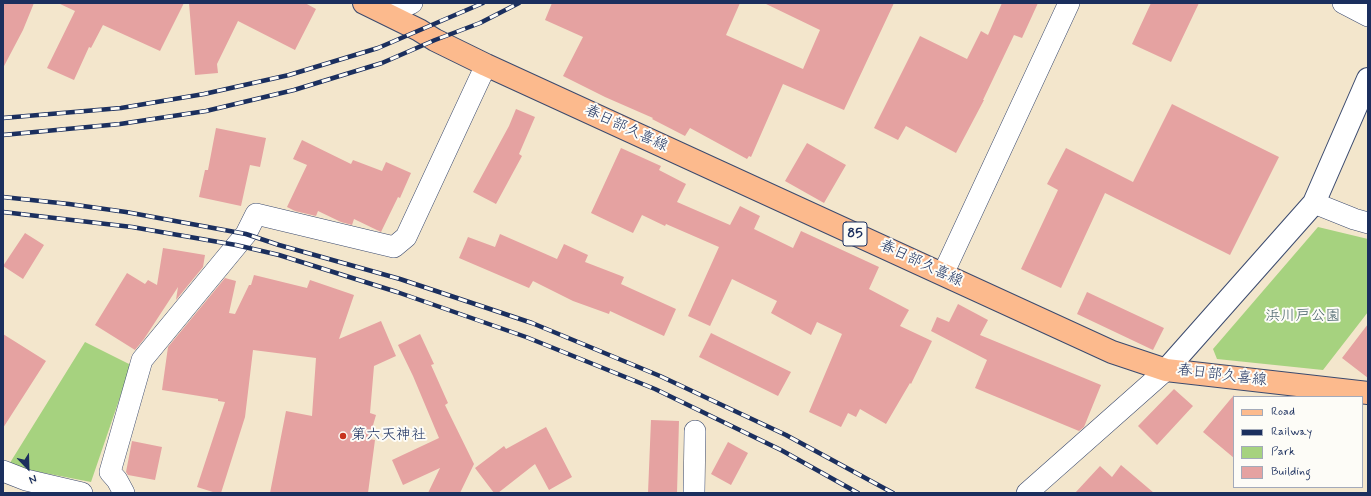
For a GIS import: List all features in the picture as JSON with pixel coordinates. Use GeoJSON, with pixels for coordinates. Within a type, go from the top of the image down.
{"type":"FeatureCollection","features":[{"type":"Feature","properties":{"kind":"main road","name":"春日部久喜線"},"geometry":{"type":"LineString","coordinates":[[364,3],[486,65],[1112,352],[1166,370],[1368,393]]}},
{"type":"Feature","properties":{"kind":"street"},"geometry":{"type":"LineString","coordinates":[[388,14],[412,3]]}},
{"type":"Feature","properties":{"kind":"street"},"geometry":{"type":"LineString","coordinates":[[943,274],[1069,3]]}},
{"type":"Feature","properties":{"kind":"street"},"geometry":{"type":"LineString","coordinates":[[1343,3],[1368,16]]}},
{"type":"Feature","properties":{"kind":"street"},"geometry":{"type":"LineString","coordinates":[[124,493],[117,480],[110,472],[142,360],[246,234],[256,214],[394,248],[406,237],[486,65]]}},
{"type":"Feature","properties":{"kind":"street"},"geometry":{"type":"LineString","coordinates":[[1027,493],[1166,370],[1314,203],[1368,80]]}},
{"type":"Feature","properties":{"kind":"street"},"geometry":{"type":"LineString","coordinates":[[1314,203],[1354,219],[1368,222]]}},
{"type":"Feature","properties":{"kind":"street"},"geometry":{"type":"LineString","coordinates":[[694,493],[695,431]]}},
{"type":"Feature","properties":{"kind":"street"},"geometry":{"type":"LineString","coordinates":[[3,471],[24,487],[82,493]]}},
{"type":"Feature","properties":{"kind":"green space","name":"浜川戸公園"},"geometry":{"type":"Polygon","coordinates":[[[1318,227],[1368,239],[1368,312],[1323,370],[1217,359],[1213,349],[1318,227]]]}},
{"type":"Feature","properties":{"kind":"green space"},"geometry":{"type":"Polygon","coordinates":[[[85,342],[131,365],[91,482],[8,466],[85,342]]]}},
{"type":"Feature","properties":{"kind":"building"},"geometry":{"type":"Polygon","coordinates":[[[3,3],[34,3],[23,30],[3,68],[3,3]]]}},
{"type":"Feature","properties":{"kind":"building"},"geometry":{"type":"Polygon","coordinates":[[[58,3],[184,3],[160,51],[103,25],[91,48],[89,47],[74,80],[47,68],[75,11],[58,3]]]}},
{"type":"Feature","properties":{"kind":"building"},"geometry":{"type":"Polygon","coordinates":[[[189,3],[305,3],[316,9],[295,50],[238,21],[217,64],[218,73],[195,75],[189,3]]]}},
{"type":"Feature","properties":{"kind":"building"},"geometry":{"type":"Polygon","coordinates":[[[552,3],[740,3],[726,35],[803,69],[820,30],[764,3],[894,3],[844,110],[783,84],[751,157],[749,156],[747,159],[690,128],[685,136],[652,119],[653,118],[605,97],[563,76],[583,37],[545,20],[552,3]]]}},
{"type":"Feature","properties":{"kind":"building"},"geometry":{"type":"Polygon","coordinates":[[[1002,3],[1038,3],[1022,38],[1014,35],[984,100],[956,153],[906,126],[898,140],[874,128],[920,36],[967,59],[981,31],[988,35],[1002,3]]]}},
{"type":"Feature","properties":{"kind":"building"},"geometry":{"type":"Polygon","coordinates":[[[1151,3],[1199,3],[1171,62],[1132,44],[1151,3]]]}},
{"type":"Feature","properties":{"kind":"building"},"geometry":{"type":"Polygon","coordinates":[[[1172,104],[1279,157],[1230,255],[1105,193],[1061,288],[1021,269],[1058,190],[1047,184],[1066,148],[1133,182],[1172,104]]]}},
{"type":"Feature","properties":{"kind":"building"},"geometry":{"type":"Polygon","coordinates":[[[516,109],[535,117],[519,154],[522,156],[496,204],[473,192],[509,126],[516,109]]]}},
{"type":"Feature","properties":{"kind":"building"},"geometry":{"type":"Polygon","coordinates":[[[216,128],[266,138],[260,167],[250,165],[241,206],[199,197],[205,170],[208,170],[216,128]]]}},
{"type":"Feature","properties":{"kind":"building"},"geometry":{"type":"Polygon","coordinates":[[[302,140],[351,164],[353,160],[382,171],[386,162],[411,173],[400,198],[398,197],[381,232],[354,219],[352,225],[341,222],[318,211],[316,216],[295,211],[287,207],[307,165],[293,159],[302,140]]]}},
{"type":"Feature","properties":{"kind":"building"},"geometry":{"type":"Polygon","coordinates":[[[807,143],[846,165],[824,203],[785,181],[807,143]]]}},
{"type":"Feature","properties":{"kind":"building"},"geometry":{"type":"Polygon","coordinates":[[[621,148],[661,166],[659,170],[686,184],[677,202],[730,225],[740,206],[760,216],[754,229],[793,248],[801,231],[879,267],[869,289],[909,310],[900,326],[932,341],[911,384],[910,383],[886,424],[860,409],[856,417],[848,413],[841,427],[809,412],[842,334],[817,322],[811,335],[771,313],[777,301],[732,279],[710,326],[688,316],[719,247],[666,224],[665,226],[642,215],[633,233],[591,213],[621,148]]]}},
{"type":"Feature","properties":{"kind":"building"},"geometry":{"type":"Polygon","coordinates":[[[25,233],[44,245],[23,279],[3,266],[25,233]]]}},
{"type":"Feature","properties":{"kind":"building"},"geometry":{"type":"Polygon","coordinates":[[[500,234],[557,259],[564,244],[588,255],[585,262],[624,277],[621,284],[676,309],[664,336],[610,311],[609,314],[573,301],[533,281],[529,288],[459,258],[468,237],[495,247],[500,234]]]}},
{"type":"Feature","properties":{"kind":"building"},"geometry":{"type":"Polygon","coordinates":[[[163,248],[205,255],[203,267],[176,300],[178,287],[144,339],[135,350],[95,325],[127,273],[145,284],[148,280],[157,285],[163,248]]]}},
{"type":"Feature","properties":{"kind":"building"},"geometry":{"type":"Polygon","coordinates":[[[254,275],[307,288],[310,280],[354,295],[339,339],[381,321],[396,356],[374,366],[370,413],[376,415],[369,439],[375,440],[368,493],[270,493],[286,411],[312,416],[316,358],[253,350],[245,417],[221,493],[216,493],[197,487],[225,402],[218,401],[218,399],[162,390],[168,347],[225,278],[236,281],[229,313],[235,314],[249,285],[251,285],[254,275]]]}},
{"type":"Feature","properties":{"kind":"building"},"geometry":{"type":"Polygon","coordinates":[[[1087,292],[1164,328],[1153,350],[1077,314],[1087,292]]]}},
{"type":"Feature","properties":{"kind":"building"},"geometry":{"type":"Polygon","coordinates":[[[958,304],[988,320],[980,335],[1101,385],[1084,427],[1079,431],[975,388],[987,360],[931,331],[937,317],[949,322],[958,304]]]}},
{"type":"Feature","properties":{"kind":"building"},"geometry":{"type":"Polygon","coordinates":[[[1368,324],[1368,378],[1342,358],[1368,324]]]}},
{"type":"Feature","properties":{"kind":"building"},"geometry":{"type":"Polygon","coordinates":[[[711,333],[791,372],[778,396],[699,357],[711,333]]]}},
{"type":"Feature","properties":{"kind":"building"},"geometry":{"type":"Polygon","coordinates":[[[3,334],[46,361],[3,428],[3,334]]]}},
{"type":"Feature","properties":{"kind":"building"},"geometry":{"type":"Polygon","coordinates":[[[420,334],[434,364],[431,365],[448,403],[445,405],[474,464],[460,493],[428,493],[440,468],[403,485],[392,460],[439,438],[413,376],[398,345],[420,334]]]}},
{"type":"Feature","properties":{"kind":"building"},"geometry":{"type":"Polygon","coordinates":[[[1174,389],[1193,406],[1157,445],[1138,426],[1174,389]]]}},
{"type":"Feature","properties":{"kind":"building"},"geometry":{"type":"Polygon","coordinates":[[[1233,396],[1233,457],[1203,432],[1233,396]]]}},
{"type":"Feature","properties":{"kind":"building"},"geometry":{"type":"Polygon","coordinates":[[[651,420],[679,421],[677,493],[648,493],[651,420]]]}},
{"type":"Feature","properties":{"kind":"building"},"geometry":{"type":"Polygon","coordinates":[[[546,427],[572,477],[549,490],[535,464],[498,493],[494,493],[475,468],[504,446],[506,449],[546,427]]]}},
{"type":"Feature","properties":{"kind":"building"},"geometry":{"type":"Polygon","coordinates":[[[132,441],[162,447],[155,480],[128,475],[126,472],[132,441]]]}},
{"type":"Feature","properties":{"kind":"building"},"geometry":{"type":"Polygon","coordinates":[[[728,442],[748,453],[731,485],[711,474],[728,442]]]}},
{"type":"Feature","properties":{"kind":"building"},"geometry":{"type":"Polygon","coordinates":[[[1121,465],[1154,493],[1075,493],[1100,466],[1112,477],[1121,465]]]}},
{"type":"Feature","properties":{"kind":"railway"},"geometry":{"type":"LineString","coordinates":[[3,118],[121,108],[204,94],[289,75],[378,48],[483,3]]}},
{"type":"Feature","properties":{"kind":"railway"},"geometry":{"type":"LineString","coordinates":[[3,135],[120,124],[206,111],[294,90],[382,63],[435,40],[480,23],[519,3]]}},
{"type":"Feature","properties":{"kind":"railway"},"geometry":{"type":"LineString","coordinates":[[3,197],[126,212],[246,234],[279,245],[400,279],[532,323],[660,376],[786,435],[893,493]]}},
{"type":"Feature","properties":{"kind":"railway"},"geometry":{"type":"LineString","coordinates":[[3,212],[132,227],[236,245],[279,255],[397,292],[526,337],[655,389],[781,450],[858,493]]}},
{"type":"Feature","properties":{"kind":"place","name":"第六天神社"},"geometry":{"type":"Point","coordinates":[343,436]}}]}
